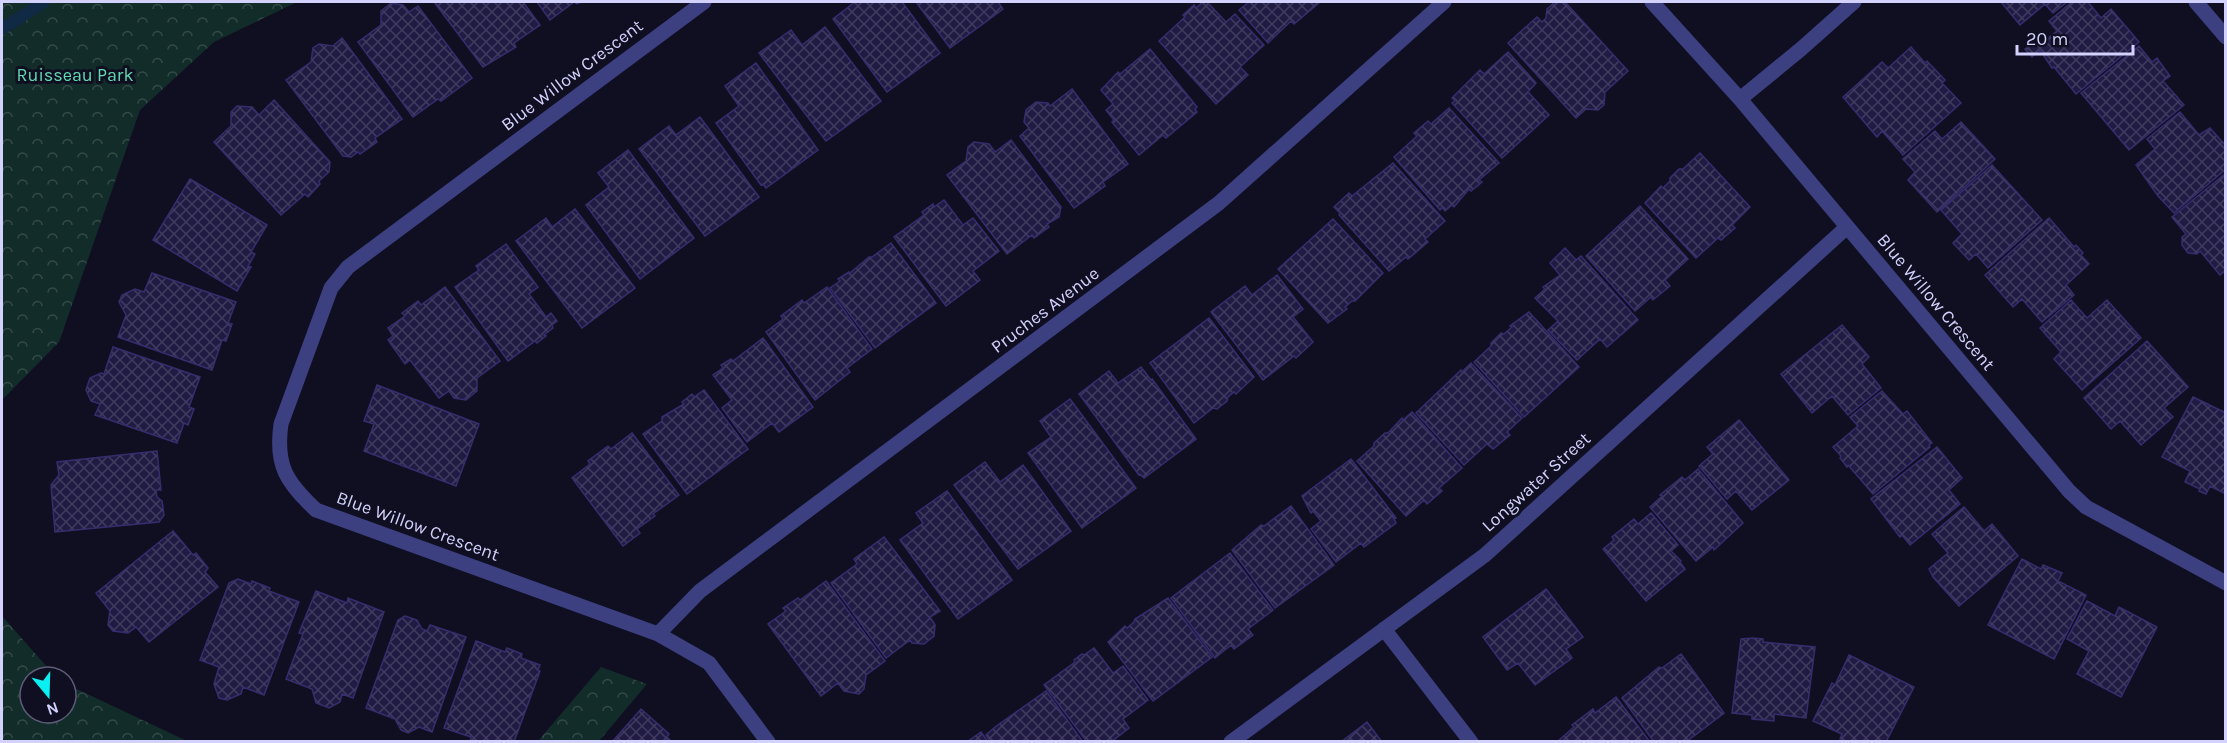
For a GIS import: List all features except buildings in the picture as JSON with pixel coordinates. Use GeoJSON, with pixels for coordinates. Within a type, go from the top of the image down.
{"type":"FeatureCollection","features":[{"type":"Feature","properties":{"kind":"street","name":"Blue Willow Crescent"},"geometry":{"type":"LineString","coordinates":[[704,2],[348,267],[331,288],[281,424],[278,446],[284,472],[298,493],[316,510],[658,634],[709,663],[768,741]]}},
{"type":"Feature","properties":{"kind":"street","name":"Pruches Avenue"},"geometry":{"type":"LineString","coordinates":[[658,634],[700,591],[1219,203],[1444,2]]}},
{"type":"Feature","properties":{"kind":"street","name":"Blue Willow Crescent"},"geometry":{"type":"LineString","coordinates":[[1652,2],[1740,99],[2069,491],[2086,507],[2226,583]]}},
{"type":"Feature","properties":{"kind":"street"},"geometry":{"type":"LineString","coordinates":[[1740,99],[1854,2]]}},
{"type":"Feature","properties":{"kind":"street"},"geometry":{"type":"LineString","coordinates":[[2196,2],[2226,37]]}},
{"type":"Feature","properties":{"kind":"street","name":"Longwater Street"},"geometry":{"type":"LineString","coordinates":[[1231,741],[1485,555],[1847,227]]}},
{"type":"Feature","properties":{"kind":"street"},"geometry":{"type":"LineString","coordinates":[[1384,629],[1471,741]]}},
{"type":"Feature","properties":{"kind":"green space","name":"Ruisseau Park"},"geometry":{"type":"Polygon","coordinates":[[[2,2],[297,2],[214,42],[140,110],[59,342],[2,400],[2,2]]]}},
{"type":"Feature","properties":{"kind":"green space"},"geometry":{"type":"Polygon","coordinates":[[[2,616],[45,665],[18,665],[18,725],[78,725],[78,690],[187,741],[2,741],[2,616]]]}},
{"type":"Feature","properties":{"kind":"green space"},"geometry":{"type":"Polygon","coordinates":[[[601,667],[647,684],[599,741],[538,741],[601,667]]]}},
{"type":"Feature","properties":{"kind":"waterway"},"geometry":{"type":"LineString","coordinates":[[2,29],[44,2]]}}]}
